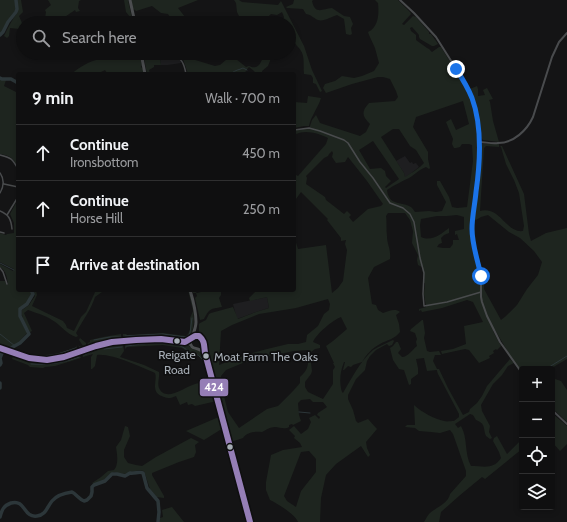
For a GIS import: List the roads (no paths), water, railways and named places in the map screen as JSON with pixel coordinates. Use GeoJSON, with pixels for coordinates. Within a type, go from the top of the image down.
{"type":"FeatureCollection","features":[{"type":"Feature","properties":{"kind":"main road"},"geometry":{"type":"LineString","coordinates":[[130,0],[133,16]]}},
{"type":"Feature","properties":{"kind":"main road"},"geometry":{"type":"LineString","coordinates":[[142,60],[145,72]]}},
{"type":"Feature","properties":{"kind":"main road"},"geometry":{"type":"LineString","coordinates":[[190,292],[196,317],[195,330],[191,339],[191,345],[205,353]]}},
{"type":"Feature","properties":{"kind":"main road"},"geometry":{"type":"LineString","coordinates":[[195,330],[198,336],[202,338],[250,522]]}},
{"type":"Feature","properties":{"kind":"main road"},"geometry":{"type":"LineString","coordinates":[[191,339],[194,336],[198,336]]}},
{"type":"Feature","properties":{"kind":"main road"},"geometry":{"type":"LineString","coordinates":[[198,348],[202,346],[203,342]]}},
{"type":"Feature","properties":{"kind":"street"},"geometry":{"type":"LineString","coordinates":[[400,0],[436,37],[466,85],[471,97],[476,113],[479,142],[472,234],[481,276],[482,302],[498,338],[519,369]]}},
{"type":"Feature","properties":{"kind":"street"},"geometry":{"type":"LineString","coordinates":[[479,142],[505,142],[520,134],[528,126],[533,117],[554,52],[559,42],[567,33]]}},
{"type":"Feature","properties":{"kind":"street"},"geometry":{"type":"LineString","coordinates":[[181,60],[185,72]]}},
{"type":"Feature","properties":{"kind":"street"},"geometry":{"type":"LineString","coordinates":[[296,130],[309,128],[344,140],[348,143],[390,203],[402,208],[410,214],[414,222],[424,273],[424,306],[447,302],[481,292]]}},
{"type":"Feature","properties":{"kind":"street"},"geometry":{"type":"LineString","coordinates":[[0,159],[0,155],[9,157],[16,166]]}},
{"type":"Feature","properties":{"kind":"street"},"geometry":{"type":"LineString","coordinates":[[0,173],[4,184],[0,193]]}},
{"type":"Feature","properties":{"kind":"street"},"geometry":{"type":"LineString","coordinates":[[4,184],[16,186]]}},
{"type":"Feature","properties":{"kind":"street"},"geometry":{"type":"LineString","coordinates":[[7,215],[16,200]]}},
{"type":"Feature","properties":{"kind":"street"},"geometry":{"type":"LineString","coordinates":[[0,211],[7,215],[12,228],[9,227]]}},
{"type":"Feature","properties":{"kind":"street"},"geometry":{"type":"LineString","coordinates":[[0,232],[4,233]]}},
{"type":"Feature","properties":{"kind":"street"},"geometry":{"type":"LineString","coordinates":[[0,268],[7,284]]}},
{"type":"Feature","properties":{"kind":"street"},"geometry":{"type":"LineString","coordinates":[[1,348],[35,359],[51,360],[112,342],[162,339],[184,342],[191,345]]}},
{"type":"Feature","properties":{"kind":"street"},"geometry":{"type":"LineString","coordinates":[[184,342],[191,339]]}},
{"type":"Feature","properties":{"kind":"street"},"geometry":{"type":"LineString","coordinates":[[555,413],[567,424]]}},
{"type":"Feature","properties":{"kind":"waterway"},"geometry":{"type":"LineString","coordinates":[[0,35],[16,12],[16,0]]}},
{"type":"Feature","properties":{"kind":"waterway"},"geometry":{"type":"LineString","coordinates":[[234,72],[243,68],[247,70]]}},
{"type":"Feature","properties":{"kind":"waterway"},"geometry":{"type":"LineString","coordinates":[[0,78],[11,79],[16,82]]}},
{"type":"Feature","properties":{"kind":"waterway"},"geometry":{"type":"LineString","coordinates":[[0,263],[14,270]]}},
{"type":"Feature","properties":{"kind":"waterway"},"geometry":{"type":"LineString","coordinates":[[0,358],[2,353],[20,343],[29,334],[20,316],[20,309],[27,304],[33,294],[32,292]]}},
{"type":"Feature","properties":{"kind":"waterway"},"geometry":{"type":"LineString","coordinates":[[125,336],[163,334],[185,337],[190,333],[192,318]]}},
{"type":"Feature","properties":{"kind":"waterway"},"geometry":{"type":"LineString","coordinates":[[0,334],[15,346]]}},
{"type":"Feature","properties":{"kind":"waterway"},"geometry":{"type":"LineString","coordinates":[[94,340],[110,337],[121,337]]}},
{"type":"Feature","properties":{"kind":"waterway"},"geometry":{"type":"LineString","coordinates":[[126,346],[154,343],[174,344],[198,355],[202,359]]}},
{"type":"Feature","properties":{"kind":"waterway"},"geometry":{"type":"LineString","coordinates":[[104,349],[122,347]]}},
{"type":"Feature","properties":{"kind":"waterway"},"geometry":{"type":"LineString","coordinates":[[46,356],[76,348]]}},
{"type":"Feature","properties":{"kind":"waterway"},"geometry":{"type":"LineString","coordinates":[[84,355],[91,352]]}},
{"type":"Feature","properties":{"kind":"waterway"},"geometry":{"type":"LineString","coordinates":[[551,366],[567,356]]}},
{"type":"Feature","properties":{"kind":"waterway"},"geometry":{"type":"LineString","coordinates":[[31,364],[55,363],[79,357]]}},
{"type":"Feature","properties":{"kind":"waterway"},"geometry":{"type":"LineString","coordinates":[[0,358],[0,365]]}},
{"type":"Feature","properties":{"kind":"waterway"},"geometry":{"type":"LineString","coordinates":[[0,383],[0,388]]}},
{"type":"Feature","properties":{"kind":"waterway"},"geometry":{"type":"LineString","coordinates":[[299,412],[310,413]]}},
{"type":"Feature","properties":{"kind":"waterway"},"geometry":{"type":"LineString","coordinates":[[0,517],[2,510],[8,504],[16,502],[29,514],[32,516],[37,516],[42,514],[54,499],[66,493],[72,492],[84,501],[91,496],[92,487],[94,485],[105,481],[112,474],[125,476],[130,473],[140,472],[143,473],[147,488],[158,501],[158,522]]}},
{"type":"Feature","properties":{"kind":"place","name":"Reigate Road"},"geometry":{"type":"Point","coordinates":[177,341]}},
{"type":"Feature","properties":{"kind":"place","name":"Moat Farm The Oaks"},"geometry":{"type":"Point","coordinates":[206,356]}}]}
